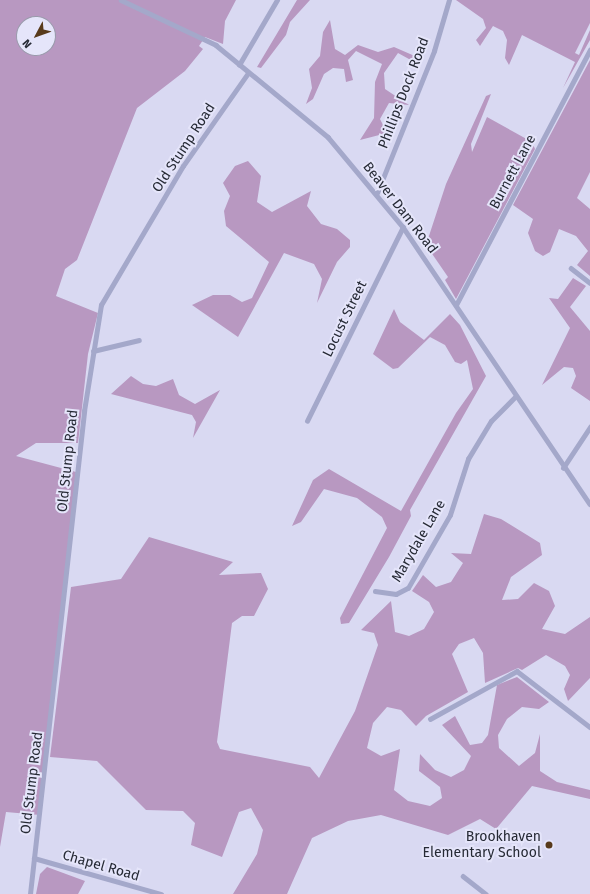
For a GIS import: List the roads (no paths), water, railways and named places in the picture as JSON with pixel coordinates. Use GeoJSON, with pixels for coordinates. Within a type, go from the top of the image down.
{"type":"FeatureCollection","features":[{"type":"Feature","properties":{"kind":"street","name":"Beaver Dam Road"},"geometry":{"type":"LineString","coordinates":[[121,0],[216,45],[248,73],[328,137],[377,193],[403,227],[563,468],[590,504]]}},
{"type":"Feature","properties":{"kind":"street"},"geometry":{"type":"LineString","coordinates":[[239,65],[277,0]]}},
{"type":"Feature","properties":{"kind":"street","name":"Phillips Dock Road"},"geometry":{"type":"LineString","coordinates":[[377,193],[434,52],[449,0]]}},
{"type":"Feature","properties":{"kind":"street","name":"Burnett Lane"},"geometry":{"type":"LineString","coordinates":[[456,305],[590,50]]}},
{"type":"Feature","properties":{"kind":"street","name":"Old Stump Road"},"geometry":{"type":"LineString","coordinates":[[30,894],[93,350],[101,305],[183,166],[248,73]]}},
{"type":"Feature","properties":{"kind":"street","name":"Locust Street"},"geometry":{"type":"LineString","coordinates":[[307,421],[403,227]]}},
{"type":"Feature","properties":{"kind":"street"},"geometry":{"type":"LineString","coordinates":[[571,268],[590,283]]}},
{"type":"Feature","properties":{"kind":"street"},"geometry":{"type":"LineString","coordinates":[[93,350],[138,340]]}},
{"type":"Feature","properties":{"kind":"street","name":"Marydale Lane"},"geometry":{"type":"LineString","coordinates":[[375,591],[396,594],[408,588],[450,515],[468,459],[491,421],[516,396]]}},
{"type":"Feature","properties":{"kind":"street"},"geometry":{"type":"LineString","coordinates":[[563,468],[590,427]]}},
{"type":"Feature","properties":{"kind":"street"},"geometry":{"type":"LineString","coordinates":[[430,719],[517,671],[590,727]]}},
{"type":"Feature","properties":{"kind":"street","name":"Chapel Road"},"geometry":{"type":"LineString","coordinates":[[34,858],[161,894]]}},
{"type":"Feature","properties":{"kind":"street"},"geometry":{"type":"LineString","coordinates":[[463,876],[486,894]]}},
{"type":"Feature","properties":{"kind":"place","name":"Brookhaven Elementary School"},"geometry":{"type":"Point","coordinates":[549,845]}}]}
